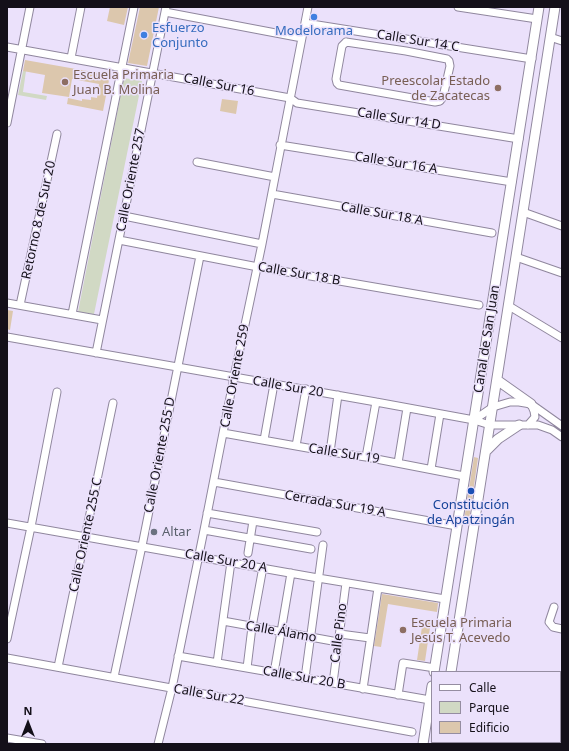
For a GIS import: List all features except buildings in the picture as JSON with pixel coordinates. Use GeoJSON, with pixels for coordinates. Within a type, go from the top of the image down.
{"type":"FeatureCollection","features":[{"type":"Feature","properties":{"kind":"main road","name":"Canal de San Juan"},"geometry":{"type":"LineString","coordinates":[[434,670],[512,182],[514,138],[532,59],[539,7]]}},
{"type":"Feature","properties":{"kind":"main road","name":"Canal de San Juan"},"geometry":{"type":"LineString","coordinates":[[451,671],[555,7]]}},
{"type":"Feature","properties":{"kind":"main road"},"geometry":{"type":"LineString","coordinates":[[497,380],[531,404]]}},
{"type":"Feature","properties":{"kind":"main road"},"geometry":{"type":"LineString","coordinates":[[486,451],[498,439],[524,425]]}},
{"type":"Feature","properties":{"kind":"main road"},"geometry":{"type":"LineString","coordinates":[[423,744],[431,693]]}},
{"type":"Feature","properties":{"kind":"street"},"geometry":{"type":"LineString","coordinates":[[7,123],[30,7]]}},
{"type":"Feature","properties":{"kind":"street"},"geometry":{"type":"LineString","coordinates":[[71,58],[81,7]]}},
{"type":"Feature","properties":{"kind":"street"},"geometry":{"type":"LineString","coordinates":[[72,314],[134,7]]}},
{"type":"Feature","properties":{"kind":"street","name":"Calle Oriente 259"},"geometry":{"type":"LineString","coordinates":[[158,744],[172,688],[234,377],[258,266],[280,145],[308,7]]}},
{"type":"Feature","properties":{"kind":"street"},"geometry":{"type":"LineString","coordinates":[[458,7],[537,19]]}},
{"type":"Feature","properties":{"kind":"street"},"geometry":{"type":"LineString","coordinates":[[165,10],[302,38]]}},
{"type":"Feature","properties":{"kind":"street","name":"Calle Oriente 257"},"geometry":{"type":"LineString","coordinates":[[96,353],[165,10]]}},
{"type":"Feature","properties":{"kind":"street","name":"Calle Sur 14 C"},"geometry":{"type":"LineString","coordinates":[[305,23],[532,59]]}},
{"type":"Feature","properties":{"kind":"street"},"geometry":{"type":"LineString","coordinates":[[550,37],[562,41]]}},
{"type":"Feature","properties":{"kind":"street"},"geometry":{"type":"LineString","coordinates":[[406,51],[409,39]]}},
{"type":"Feature","properties":{"kind":"street"},"geometry":{"type":"LineString","coordinates":[[348,42],[406,51],[444,58],[449,61],[450,66],[443,97],[440,101],[435,102],[341,85],[337,83],[336,79],[342,46],[344,43],[348,42]]}},
{"type":"Feature","properties":{"kind":"street","name":"Calle Sur 16"},"geometry":{"type":"LineString","coordinates":[[7,46],[290,98]]}},
{"type":"Feature","properties":{"kind":"street","name":"Calle Sur 14 D"},"geometry":{"type":"LineString","coordinates":[[290,98],[297,103],[514,138]]}},
{"type":"Feature","properties":{"kind":"street","name":"Retorno 8 de Sur 20"},"geometry":{"type":"LineString","coordinates":[[20,305],[57,134]]}},
{"type":"Feature","properties":{"kind":"street","name":"Calle Sur 16 A"},"geometry":{"type":"LineString","coordinates":[[280,145],[512,182]]}},
{"type":"Feature","properties":{"kind":"street"},"geometry":{"type":"LineString","coordinates":[[197,162],[275,177]]}},
{"type":"Feature","properties":{"kind":"street","name":"Calle Sur 18 A"},"geometry":{"type":"LineString","coordinates":[[272,194],[492,233]]}},
{"type":"Feature","properties":{"kind":"street"},"geometry":{"type":"LineString","coordinates":[[523,212],[562,226]]}},
{"type":"Feature","properties":{"kind":"street"},"geometry":{"type":"LineString","coordinates":[[124,216],[262,244]]}},
{"type":"Feature","properties":{"kind":"street","name":"Calle Sur 18 B"},"geometry":{"type":"LineString","coordinates":[[119,240],[200,256],[479,305]]}},
{"type":"Feature","properties":{"kind":"street","name":"Calle Oriente 255 D"},"geometry":{"type":"LineString","coordinates":[[114,677],[142,546],[200,256]]}},
{"type":"Feature","properties":{"kind":"street"},"geometry":{"type":"LineString","coordinates":[[516,257],[562,273]]}},
{"type":"Feature","properties":{"kind":"street"},"geometry":{"type":"LineString","coordinates":[[7,303],[102,320]]}},
{"type":"Feature","properties":{"kind":"street"},"geometry":{"type":"LineString","coordinates":[[509,306],[562,338]]}},
{"type":"Feature","properties":{"kind":"street","name":"Calle Sur 20"},"geometry":{"type":"LineString","coordinates":[[7,338],[338,395],[474,420],[490,425],[524,425],[545,427],[562,436]]}},
{"type":"Feature","properties":{"kind":"street"},"geometry":{"type":"LineString","coordinates":[[264,440],[274,384]]}},
{"type":"Feature","properties":{"kind":"street"},"geometry":{"type":"LineString","coordinates":[[296,446],[306,390]]}},
{"type":"Feature","properties":{"kind":"street"},"geometry":{"type":"LineString","coordinates":[[7,639],[31,527],[57,392]]}},
{"type":"Feature","properties":{"kind":"street"},"geometry":{"type":"LineString","coordinates":[[330,452],[338,395]]}},
{"type":"Feature","properties":{"kind":"street"},"geometry":{"type":"LineString","coordinates":[[366,457],[376,402]]}},
{"type":"Feature","properties":{"kind":"street"},"geometry":{"type":"LineString","coordinates":[[474,420],[493,407],[510,402],[531,404],[562,426]]}},
{"type":"Feature","properties":{"kind":"street","name":"Calle Oriente 255 C"},"geometry":{"type":"LineString","coordinates":[[58,667],[113,403]]}},
{"type":"Feature","properties":{"kind":"street"},"geometry":{"type":"LineString","coordinates":[[524,425],[534,417],[534,410],[531,404]]}},
{"type":"Feature","properties":{"kind":"street"},"geometry":{"type":"LineString","coordinates":[[398,463],[408,408]]}},
{"type":"Feature","properties":{"kind":"street"},"geometry":{"type":"LineString","coordinates":[[431,469],[440,414]]}},
{"type":"Feature","properties":{"kind":"street","name":"Calle Sur 19"},"geometry":{"type":"LineString","coordinates":[[224,433],[366,457],[464,476]]}},
{"type":"Feature","properties":{"kind":"street","name":"Cerrada Sur 19 A"},"geometry":{"type":"LineString","coordinates":[[214,482],[457,526]]}},
{"type":"Feature","properties":{"kind":"street"},"geometry":{"type":"LineString","coordinates":[[207,514],[317,532]]}},
{"type":"Feature","properties":{"kind":"street"},"geometry":{"type":"LineString","coordinates":[[248,553],[253,521]]}},
{"type":"Feature","properties":{"kind":"street","name":"Calle Sur 20 A"},"geometry":{"type":"LineString","coordinates":[[7,523],[445,599]]}},
{"type":"Feature","properties":{"kind":"street"},"geometry":{"type":"LineString","coordinates":[[204,530],[311,549]]}},
{"type":"Feature","properties":{"kind":"street"},"geometry":{"type":"LineString","coordinates":[[305,678],[309,637],[323,545]]}},
{"type":"Feature","properties":{"kind":"street"},"geometry":{"type":"LineString","coordinates":[[217,663],[231,562]]}},
{"type":"Feature","properties":{"kind":"street"},"geometry":{"type":"LineString","coordinates":[[247,668],[252,627],[263,567]]}},
{"type":"Feature","properties":{"kind":"street"},"geometry":{"type":"LineString","coordinates":[[274,673],[291,573]]}},
{"type":"Feature","properties":{"kind":"street","name":"Calle Pino"},"geometry":{"type":"LineString","coordinates":[[333,683],[346,583]]}},
{"type":"Feature","properties":{"kind":"street"},"geometry":{"type":"LineString","coordinates":[[363,688],[378,588]]}},
{"type":"Feature","properties":{"kind":"street"},"geometry":{"type":"LineString","coordinates":[[554,607],[549,622],[553,627],[562,629]]}},
{"type":"Feature","properties":{"kind":"street","name":"Calle Álamo"},"geometry":{"type":"LineString","coordinates":[[223,621],[338,642]]}},
{"type":"Feature","properties":{"kind":"street"},"geometry":{"type":"LineString","coordinates":[[340,634],[370,638]]}},
{"type":"Feature","properties":{"kind":"street","name":"Calle Sur 20 B"},"geometry":{"type":"LineString","coordinates":[[178,656],[430,700]]}},
{"type":"Feature","properties":{"kind":"street","name":"Calle Sur 22"},"geometry":{"type":"LineString","coordinates":[[7,658],[412,732]]}},
{"type":"Feature","properties":{"kind":"street"},"geometry":{"type":"LineString","coordinates":[[398,695],[403,663],[434,670]]}},
{"type":"Feature","properties":{"kind":"street"},"geometry":{"type":"LineString","coordinates":[[7,738],[42,744]]}},
{"type":"Feature","properties":{"kind":"green space"},"geometry":{"type":"Polygon","coordinates":[[[23,71],[26,71],[23,92],[47,96],[46,100],[18,95],[23,71]]]}},
{"type":"Feature","properties":{"kind":"green space"},"geometry":{"type":"Polygon","coordinates":[[[124,78],[142,81],[94,314],[78,312],[124,78]]]}},
{"type":"Feature","properties":{"kind":"place","name":"Modelorama"},"geometry":{"type":"Point","coordinates":[314,17]}},
{"type":"Feature","properties":{"kind":"place","name":"Esfuerzo Conjunto"},"geometry":{"type":"Point","coordinates":[144,35]}},
{"type":"Feature","properties":{"kind":"place","name":"Escuela Primaria Juan B. Molina"},"geometry":{"type":"Point","coordinates":[65,82]}},
{"type":"Feature","properties":{"kind":"place","name":"Preescolar Estado de Zacatecas"},"geometry":{"type":"Point","coordinates":[498,88]}},
{"type":"Feature","properties":{"kind":"place","name":"Constitución de Apatzingán"},"geometry":{"type":"Point","coordinates":[471,491]}},
{"type":"Feature","properties":{"kind":"place","name":"Altar"},"geometry":{"type":"Point","coordinates":[154,532]}},
{"type":"Feature","properties":{"kind":"place","name":"Escuela Primaria Jesús T. Acevedo"},"geometry":{"type":"Point","coordinates":[403,630]}}]}
